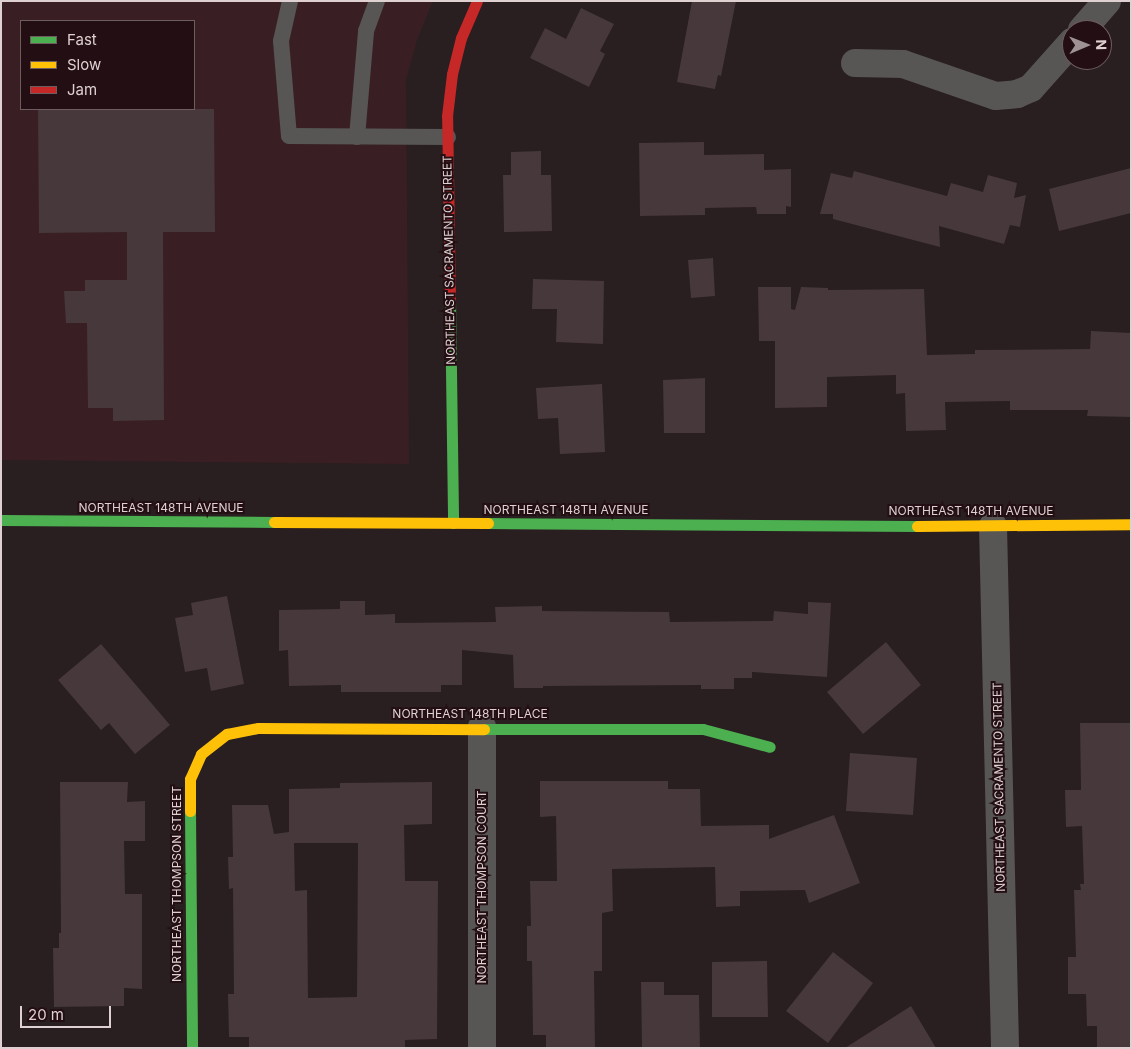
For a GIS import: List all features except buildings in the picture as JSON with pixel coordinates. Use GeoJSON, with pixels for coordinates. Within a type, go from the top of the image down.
{"type":"FeatureCollection","features":[{"type":"Feature","properties":{"kind":"street","name":"NORTHEAST SACRAMENTO STREET"},"geometry":{"type":"LineString","coordinates":[[453,523],[447,116],[452,74],[461,38],[477,1]]}},
{"type":"Feature","properties":{"kind":"street"},"geometry":{"type":"LineString","coordinates":[[1090,20],[1106,1]]}},
{"type":"Feature","properties":{"kind":"street"},"geometry":{"type":"LineString","coordinates":[[855,63],[904,64],[996,96],[1018,94],[1031,88],[1062,53]]}},
{"type":"Feature","properties":{"kind":"street","name":"NORTHEAST 148TH AVENUE"},"geometry":{"type":"LineString","coordinates":[[1,520],[993,526],[1131,524]]}},
{"type":"Feature","properties":{"kind":"street","name":"NORTHEAST SACRAMENTO STREET"},"geometry":{"type":"LineString","coordinates":[[993,526],[1004,1048]]}},
{"type":"Feature","properties":{"kind":"street","name":"NORTHEAST 148TH PLACE"},"geometry":{"type":"LineString","coordinates":[[190,779],[201,754],[227,734],[258,728],[482,727],[703,729],[770,747]]}},
{"type":"Feature","properties":{"kind":"street","name":"NORTHEAST THOMPSON COURT"},"geometry":{"type":"LineString","coordinates":[[482,727],[482,1048]]}},
{"type":"Feature","properties":{"kind":"street","name":"NORTHEAST THOMPSON STREET"},"geometry":{"type":"LineString","coordinates":[[190,779],[192,1048]]}},
{"type":"Feature","properties":{"kind":"lane"},"geometry":{"type":"LineString","coordinates":[[290,1],[281,41],[289,136],[448,137]]}},
{"type":"Feature","properties":{"kind":"lane"},"geometry":{"type":"LineString","coordinates":[[357,137],[366,30],[377,1]]}},
{"type":"Feature","properties":{"kind":"shaded area"},"geometry":{"type":"Polygon","coordinates":[[[1,1],[433,1],[417,40],[406,80],[409,464],[1,460],[1,1]]]}},
{"type":"Feature","properties":{"kind":"traffic: fast"},"geometry":{"type":"LineString","coordinates":[[450,299],[453,523]]}},
{"type":"Feature","properties":{"kind":"traffic: fast"},"geometry":{"type":"LineString","coordinates":[[1,520],[274,522]]}},
{"type":"Feature","properties":{"kind":"traffic: fast"},"geometry":{"type":"LineString","coordinates":[[488,523],[917,526]]}},
{"type":"Feature","properties":{"kind":"traffic: fast"},"geometry":{"type":"LineString","coordinates":[[484,729],[703,729],[770,747]]}},
{"type":"Feature","properties":{"kind":"traffic: fast"},"geometry":{"type":"LineString","coordinates":[[190,811],[192,1048]]}},
{"type":"Feature","properties":{"kind":"traffic: slow"},"geometry":{"type":"LineString","coordinates":[[274,522],[488,523]]}},
{"type":"Feature","properties":{"kind":"traffic: slow"},"geometry":{"type":"LineString","coordinates":[[917,526],[1131,524]]}},
{"type":"Feature","properties":{"kind":"traffic: slow"},"geometry":{"type":"LineString","coordinates":[[190,811],[190,779],[201,754],[227,734],[258,728],[484,729]]}},
{"type":"Feature","properties":{"kind":"traffic: jam"},"geometry":{"type":"LineString","coordinates":[[450,299],[447,116],[452,74],[461,38],[477,1]]}}]}
